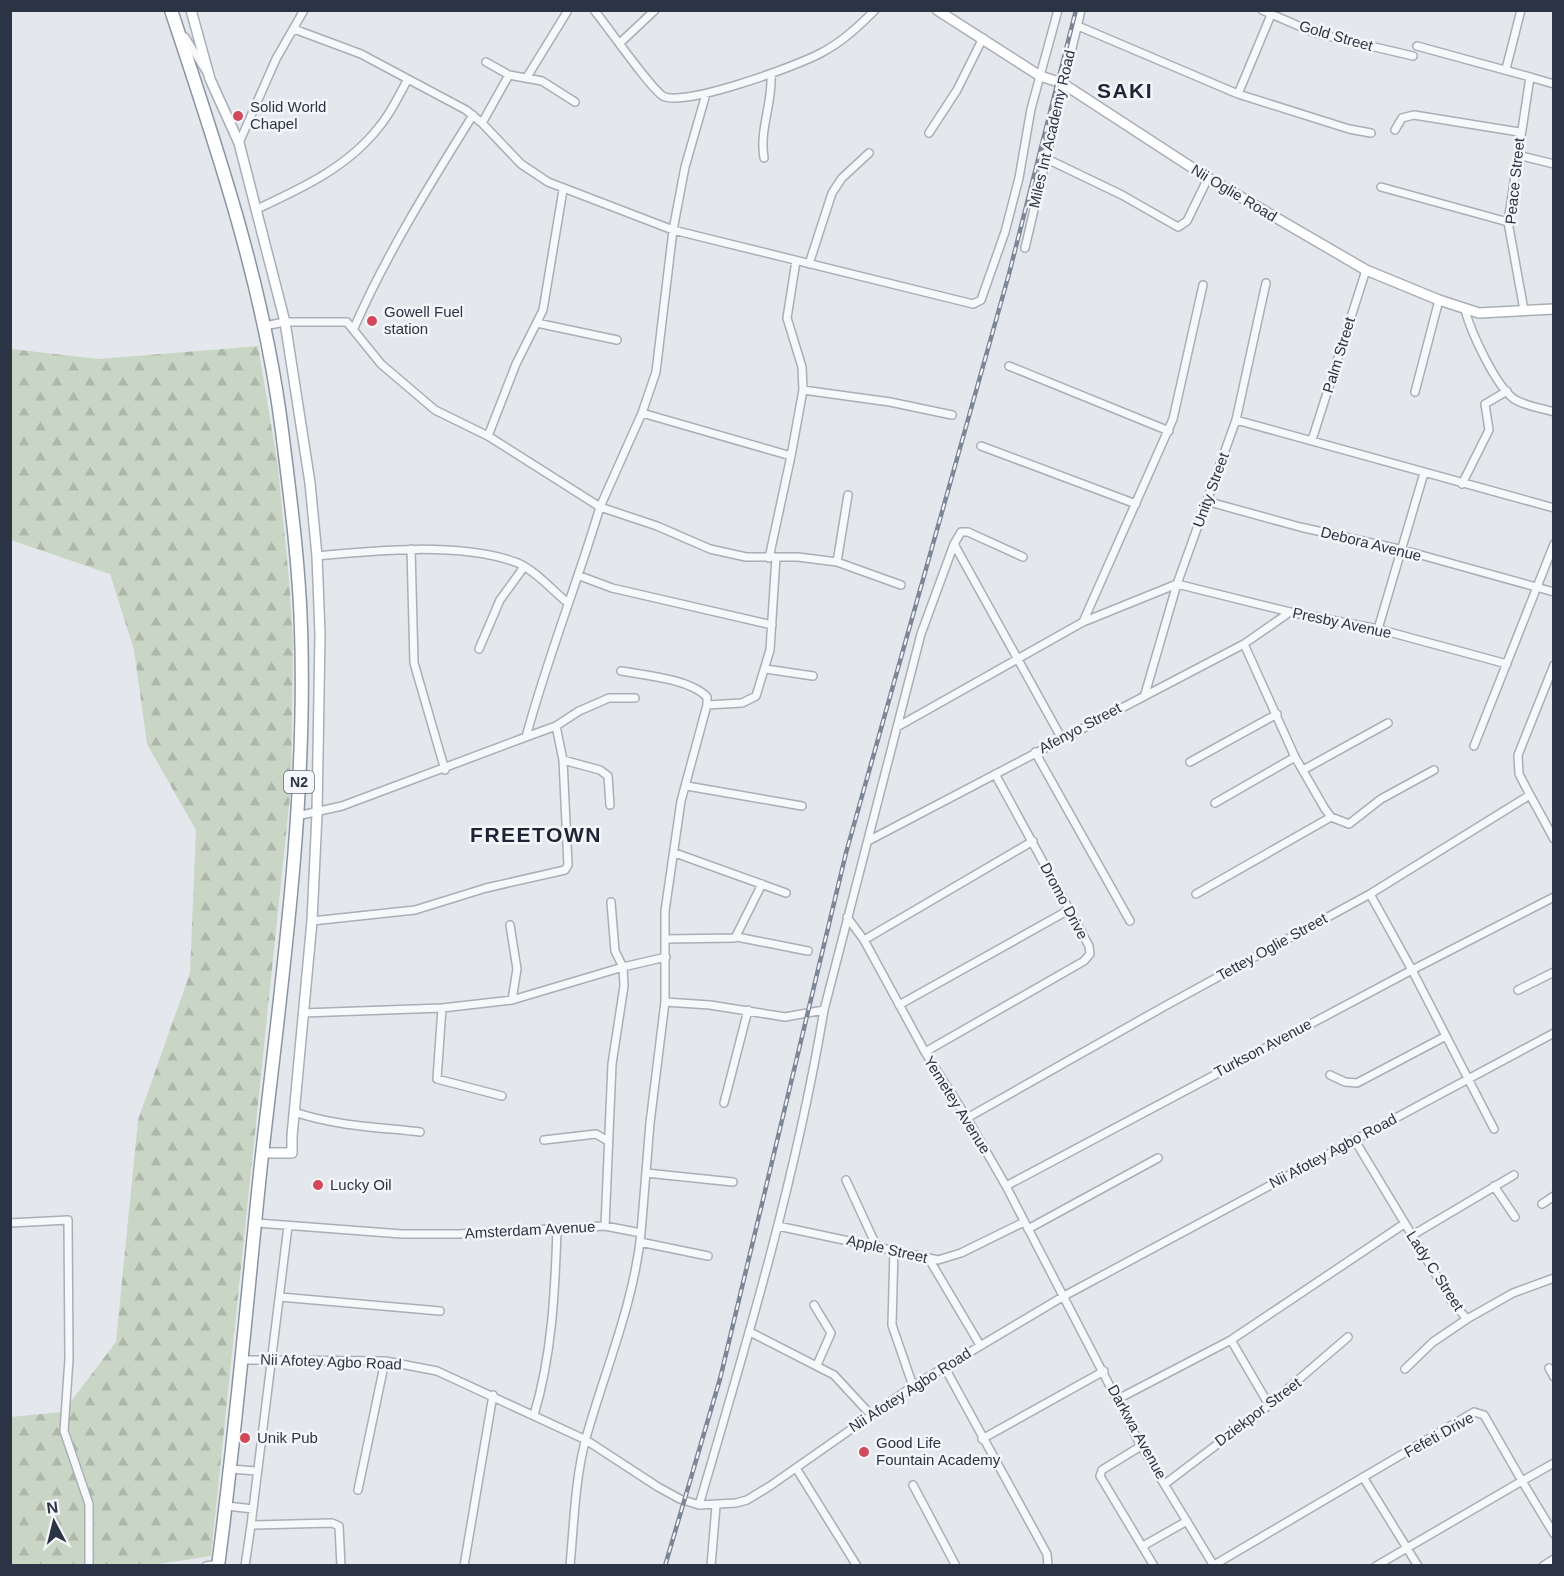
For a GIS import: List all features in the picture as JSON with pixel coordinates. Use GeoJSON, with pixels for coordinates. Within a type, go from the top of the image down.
{"type":"FeatureCollection","features":[{"type":"Feature","properties":{"kind":"highway","name":"N2"},"geometry":{"type":"LineString","coordinates":[[172,14],[239,220],[264,326],[282,430],[300,610],[297,816],[227,1506],[214,1565]]}},
{"type":"Feature","properties":{"kind":"street"},"geometry":{"type":"LineString","coordinates":[[191,10],[210,78]]}},
{"type":"Feature","properties":{"kind":"street"},"geometry":{"type":"LineString","coordinates":[[239,143],[276,59],[304,10]]}},
{"type":"Feature","properties":{"kind":"street"},"geometry":{"type":"LineString","coordinates":[[594,10],[664,97],[675,99],[706,94],[771,74],[821,53],[846,37],[875,10]]}},
{"type":"Feature","properties":{"kind":"street"},"geometry":{"type":"LineString","coordinates":[[621,42],[655,10]]}},
{"type":"Feature","properties":{"kind":"street","name":"Nii Oglie Road"},"geometry":{"type":"LineString","coordinates":[[938,10],[1040,76],[1062,83],[1208,178],[1366,270],[1465,310],[1497,313],[1554,309]]}},
{"type":"Feature","properties":{"kind":"street"},"geometry":{"type":"LineString","coordinates":[[294,29],[361,54],[473,115],[521,164],[536,176],[563,190],[673,230],[973,304],[981,300],[1008,221],[1040,76],[1058,10]]}},
{"type":"Feature","properties":{"kind":"street","name":"Miles Int Academy Road"},"geometry":{"type":"LineString","coordinates":[[1025,248],[1081,10]]}},
{"type":"Feature","properties":{"kind":"street","name":"Gold Street"},"geometry":{"type":"LineString","coordinates":[[1262,10],[1315,33],[1413,56]]}},
{"type":"Feature","properties":{"kind":"street"},"geometry":{"type":"LineString","coordinates":[[1506,69],[1521,10]]}},
{"type":"Feature","properties":{"kind":"street"},"geometry":{"type":"LineString","coordinates":[[527,77],[567,12]]}},
{"type":"Feature","properties":{"kind":"street"},"geometry":{"type":"LineString","coordinates":[[1238,94],[1272,13]]}},
{"type":"Feature","properties":{"kind":"street"},"geometry":{"type":"LineString","coordinates":[[172,14],[210,78],[239,143],[257,209],[285,322],[310,483],[317,556],[320,634],[317,814],[312,921],[292,1153],[262,1153]]}},
{"type":"Feature","properties":{"kind":"street"},"geometry":{"type":"LineString","coordinates":[[1078,26],[1238,94],[1348,129],[1371,133]]}},
{"type":"Feature","properties":{"kind":"street"},"geometry":{"type":"LineString","coordinates":[[929,133],[957,90],[983,38]]}},
{"type":"Feature","properties":{"kind":"street"},"geometry":{"type":"LineString","coordinates":[[1417,46],[1554,84]]}},
{"type":"Feature","properties":{"kind":"street"},"geometry":{"type":"LineString","coordinates":[[486,62],[509,75],[542,81],[575,102]]}},
{"type":"Feature","properties":{"kind":"street"},"geometry":{"type":"LineString","coordinates":[[765,158],[762,139],[771,99],[771,74]]}},
{"type":"Feature","properties":{"kind":"street"},"geometry":{"type":"LineString","coordinates":[[482,123],[509,75]]}},
{"type":"Feature","properties":{"kind":"street","name":"Peace Street"},"geometry":{"type":"LineString","coordinates":[[1524,310],[1508,222],[1530,77]]}},
{"type":"Feature","properties":{"kind":"street"},"geometry":{"type":"LineString","coordinates":[[257,209],[300,189],[350,158],[379,128],[408,79]]}},
{"type":"Feature","properties":{"kind":"street"},"geometry":{"type":"LineString","coordinates":[[526,737],[543,672],[580,576],[600,507],[642,413],[659,354],[673,230],[685,166],[706,94]]}},
{"type":"Feature","properties":{"kind":"street"},"geometry":{"type":"LineString","coordinates":[[354,328],[374,282],[415,208],[473,115]]}},
{"type":"Feature","properties":{"kind":"street"},"geometry":{"type":"LineString","coordinates":[[1395,130],[1402,117],[1414,115],[1520,132]]}},
{"type":"Feature","properties":{"kind":"street"},"geometry":{"type":"LineString","coordinates":[[809,264],[832,193],[842,178],[869,153]]}},
{"type":"Feature","properties":{"kind":"street"},"geometry":{"type":"LineString","coordinates":[[1517,155],[1554,164]]}},
{"type":"Feature","properties":{"kind":"street"},"geometry":{"type":"LineString","coordinates":[[1045,158],[1122,195],[1178,227],[1187,221],[1208,178]]}},
{"type":"Feature","properties":{"kind":"street"},"geometry":{"type":"LineString","coordinates":[[1381,187],[1508,222]]}},
{"type":"Feature","properties":{"kind":"street"},"geometry":{"type":"LineString","coordinates":[[488,436],[516,364],[543,310],[563,190]]}},
{"type":"Feature","properties":{"kind":"street"},"geometry":{"type":"LineString","coordinates":[[707,705],[742,703],[756,696],[766,669],[772,626],[772,558],[803,390],[802,367],[788,318],[796,261]]}},
{"type":"Feature","properties":{"kind":"street","name":"Palm Street"},"geometry":{"type":"LineString","coordinates":[[1312,440],[1366,270]]}},
{"type":"Feature","properties":{"kind":"street","name":"Unity Street"},"geometry":{"type":"LineString","coordinates":[[1145,694],[1177,584],[1236,420],[1266,283]]}},
{"type":"Feature","properties":{"kind":"street"},"geometry":{"type":"LineString","coordinates":[[1083,622],[1178,405],[1203,285]]}},
{"type":"Feature","properties":{"kind":"street"},"geometry":{"type":"LineString","coordinates":[[1415,392],[1439,300]]}},
{"type":"Feature","properties":{"kind":"street"},"geometry":{"type":"LineString","coordinates":[[1465,310],[1478,345],[1507,391],[1519,402],[1554,412]]}},
{"type":"Feature","properties":{"kind":"street"},"geometry":{"type":"LineString","coordinates":[[264,326],[285,322],[337,320],[347,322],[381,364],[435,410],[488,436],[600,507],[710,549],[746,557],[837,562],[901,585]]}},
{"type":"Feature","properties":{"kind":"street"},"geometry":{"type":"LineString","coordinates":[[537,323],[617,340]]}},
{"type":"Feature","properties":{"kind":"street"},"geometry":{"type":"LineString","coordinates":[[1009,366],[1168,431]]}},
{"type":"Feature","properties":{"kind":"street"},"geometry":{"type":"LineString","coordinates":[[803,390],[890,402],[952,415]]}},
{"type":"Feature","properties":{"kind":"street"},"geometry":{"type":"LineString","coordinates":[[1462,484],[1489,430],[1485,404],[1507,391]]}},
{"type":"Feature","properties":{"kind":"street"},"geometry":{"type":"LineString","coordinates":[[642,413],[791,456]]}},
{"type":"Feature","properties":{"kind":"street"},"geometry":{"type":"LineString","coordinates":[[1236,420],[1554,508]]}},
{"type":"Feature","properties":{"kind":"street"},"geometry":{"type":"LineString","coordinates":[[981,446],[1136,504]]}},
{"type":"Feature","properties":{"kind":"street"},"geometry":{"type":"LineString","coordinates":[[1378,629],[1424,473]]}},
{"type":"Feature","properties":{"kind":"street"},"geometry":{"type":"LineString","coordinates":[[837,562],[848,495]]}},
{"type":"Feature","properties":{"kind":"street","name":"Debora Avenue"},"geometry":{"type":"LineString","coordinates":[[1206,501],[1300,527],[1403,550],[1536,589]]}},
{"type":"Feature","properties":{"kind":"street"},"geometry":{"type":"LineString","coordinates":[[699,1505],[750,1332],[778,1226],[813,1074],[824,1010],[928,613],[954,544],[961,532],[968,532],[1023,557]]}},
{"type":"Feature","properties":{"kind":"street"},"geometry":{"type":"LineString","coordinates":[[954,544],[1062,739]]}},
{"type":"Feature","properties":{"kind":"street"},"geometry":{"type":"LineString","coordinates":[[1474,746],[1554,544]]}},
{"type":"Feature","properties":{"kind":"street"},"geometry":{"type":"LineString","coordinates":[[317,556],[411,549],[485,555],[524,567],[568,603]]}},
{"type":"Feature","properties":{"kind":"street"},"geometry":{"type":"LineString","coordinates":[[411,549],[414,663],[445,770]]}},
{"type":"Feature","properties":{"kind":"street"},"geometry":{"type":"LineString","coordinates":[[479,649],[500,600],[524,567]]}},
{"type":"Feature","properties":{"kind":"street"},"geometry":{"type":"LineString","coordinates":[[580,576],[612,588],[659,597],[772,626]]}},
{"type":"Feature","properties":{"kind":"street"},"geometry":{"type":"LineString","coordinates":[[897,728],[1083,622],[1177,584]]}},
{"type":"Feature","properties":{"kind":"street","name":"Presby Avenue"},"geometry":{"type":"LineString","coordinates":[[1177,584],[1290,612],[1378,629],[1507,664]]}},
{"type":"Feature","properties":{"kind":"street"},"geometry":{"type":"LineString","coordinates":[[1536,589],[1554,592]]}},
{"type":"Feature","properties":{"kind":"street","name":"Afenyo Street"},"geometry":{"type":"LineString","coordinates":[[868,840],[1244,644],[1290,612]]}},
{"type":"Feature","properties":{"kind":"street"},"geometry":{"type":"LineString","coordinates":[[1244,644],[1295,757],[1331,817],[1349,824],[1381,799],[1434,770]]}},
{"type":"Feature","properties":{"kind":"street"},"geometry":{"type":"LineString","coordinates":[[1552,834],[1520,774],[1518,754],[1554,665]]}},
{"type":"Feature","properties":{"kind":"street"},"geometry":{"type":"LineString","coordinates":[[766,669],[813,676]]}},
{"type":"Feature","properties":{"kind":"street"},"geometry":{"type":"LineString","coordinates":[[570,1566],[576,1499],[585,1440],[633,1286],[640,1242],[665,1002],[665,911],[681,801],[687,786],[707,705],[706,696],[699,691],[673,681],[621,671]]}},
{"type":"Feature","properties":{"kind":"street"},"geometry":{"type":"LineString","coordinates":[[297,816],[317,814],[445,770],[556,726],[579,711],[609,699],[635,698]]}},
{"type":"Feature","properties":{"kind":"street"},"geometry":{"type":"LineString","coordinates":[[1190,762],[1276,714]]}},
{"type":"Feature","properties":{"kind":"street"},"geometry":{"type":"LineString","coordinates":[[1304,770],[1388,723]]}},
{"type":"Feature","properties":{"kind":"street"},"geometry":{"type":"LineString","coordinates":[[312,921],[415,910],[486,888],[565,870],[568,865],[563,760],[556,726]]}},
{"type":"Feature","properties":{"kind":"street"},"geometry":{"type":"LineString","coordinates":[[1035,752],[1130,921]]}},
{"type":"Feature","properties":{"kind":"street"},"geometry":{"type":"LineString","coordinates":[[1215,803],[1295,757]]}},
{"type":"Feature","properties":{"kind":"street"},"geometry":{"type":"LineString","coordinates":[[563,760],[600,771],[608,776],[610,805]]}},
{"type":"Feature","properties":{"kind":"street","name":"Dromo Drive"},"geometry":{"type":"LineString","coordinates":[[925,1052],[1090,954],[1089,946],[1067,911],[1033,842],[994,774]]}},
{"type":"Feature","properties":{"kind":"street"},"geometry":{"type":"LineString","coordinates":[[687,786],[802,806]]}},
{"type":"Feature","properties":{"kind":"street","name":"Tettey Oglie Street"},"geometry":{"type":"LineString","coordinates":[[967,1118],[1155,1011],[1370,894],[1530,795]]}},
{"type":"Feature","properties":{"kind":"street"},"geometry":{"type":"LineString","coordinates":[[1196,894],[1331,817]]}},
{"type":"Feature","properties":{"kind":"street"},"geometry":{"type":"LineString","coordinates":[[864,940],[1033,842]]}},
{"type":"Feature","properties":{"kind":"street"},"geometry":{"type":"LineString","coordinates":[[675,853],[786,893]]}},
{"type":"Feature","properties":{"kind":"street"},"geometry":{"type":"LineString","coordinates":[[737,937],[762,884]]}},
{"type":"Feature","properties":{"kind":"street"},"geometry":{"type":"LineString","coordinates":[[1370,894],[1494,1129]]}},
{"type":"Feature","properties":{"kind":"street","name":"Turkson Avenue"},"geometry":{"type":"LineString","coordinates":[[1006,1186],[1554,897]]}},
{"type":"Feature","properties":{"kind":"street"},"geometry":{"type":"LineString","coordinates":[[605,1226],[612,1064],[624,993],[623,967],[615,951],[611,902]]}},
{"type":"Feature","properties":{"kind":"street"},"geometry":{"type":"LineString","coordinates":[[899,1005],[1067,911]]}},
{"type":"Feature","properties":{"kind":"street","name":"Yemetey Avenue"},"geometry":{"type":"LineString","coordinates":[[847,917],[864,940],[925,1052],[967,1118],[1006,1186],[1064,1296]]}},
{"type":"Feature","properties":{"kind":"street"},"geometry":{"type":"LineString","coordinates":[[510,925],[516,969],[512,1000]]}},
{"type":"Feature","properties":{"kind":"street"},"geometry":{"type":"LineString","coordinates":[[665,939],[737,937],[808,951]]}},
{"type":"Feature","properties":{"kind":"street"},"geometry":{"type":"LineString","coordinates":[[303,1013],[442,1008],[512,1000],[623,967],[666,957]]}},
{"type":"Feature","properties":{"kind":"street"},"geometry":{"type":"LineString","coordinates":[[1518,990],[1554,972]]}},
{"type":"Feature","properties":{"kind":"street"},"geometry":{"type":"LineString","coordinates":[[665,1002],[748,1010],[791,1017],[805,1011],[824,1010]]}},
{"type":"Feature","properties":{"kind":"street"},"geometry":{"type":"LineString","coordinates":[[442,1008],[436,1079],[502,1096]]}},
{"type":"Feature","properties":{"kind":"street"},"geometry":{"type":"LineString","coordinates":[[724,1103],[748,1010]]}},
{"type":"Feature","properties":{"kind":"street","name":"Nii Afotey Agbo Road"},"geometry":{"type":"LineString","coordinates":[[243,1360],[385,1361],[437,1371],[494,1395],[585,1440],[680,1499],[699,1505],[716,1506],[747,1500],[913,1386],[1064,1296],[1554,1033]]}},
{"type":"Feature","properties":{"kind":"street"},"geometry":{"type":"LineString","coordinates":[[1330,1075],[1345,1082],[1357,1083],[1446,1036]]}},
{"type":"Feature","properties":{"kind":"street"},"geometry":{"type":"LineString","coordinates":[[294,1112],[321,1121],[363,1128],[420,1132]]}},
{"type":"Feature","properties":{"kind":"street"},"geometry":{"type":"LineString","coordinates":[[544,1140],[596,1134],[608,1141]]}},
{"type":"Feature","properties":{"kind":"street","name":"Lady C Street"},"geometry":{"type":"LineString","coordinates":[[1354,1139],[1453,1303],[1467,1319],[1513,1293],[1554,1278]]}},
{"type":"Feature","properties":{"kind":"street"},"geometry":{"type":"LineString","coordinates":[[1028,1229],[1158,1158]]}},
{"type":"Feature","properties":{"kind":"street"},"geometry":{"type":"LineString","coordinates":[[646,1173],[733,1182]]}},
{"type":"Feature","properties":{"kind":"street"},"geometry":{"type":"LineString","coordinates":[[1411,1236],[1514,1175]]}},
{"type":"Feature","properties":{"kind":"street"},"geometry":{"type":"LineString","coordinates":[[846,1180],[876,1245]]}},
{"type":"Feature","properties":{"kind":"street"},"geometry":{"type":"LineString","coordinates":[[1494,1186],[1515,1217]]}},
{"type":"Feature","properties":{"kind":"street"},"geometry":{"type":"LineString","coordinates":[[1542,1204],[1554,1196]]}},
{"type":"Feature","properties":{"kind":"street"},"geometry":{"type":"LineString","coordinates":[[10,1223],[68,1220],[69,1359],[64,1431],[89,1504],[89,1566]]}},
{"type":"Feature","properties":{"kind":"street","name":"Apple Street"},"geometry":{"type":"LineString","coordinates":[[778,1226],[876,1245],[929,1259],[947,1258],[961,1253],[1024,1222]]}},
{"type":"Feature","properties":{"kind":"street","name":"Amsterdam Avenue"},"geometry":{"type":"LineString","coordinates":[[257,1223],[402,1234],[605,1226],[641,1233]]}},
{"type":"Feature","properties":{"kind":"street"},"geometry":{"type":"LineString","coordinates":[[1118,1399],[1231,1340],[1404,1224]]}},
{"type":"Feature","properties":{"kind":"street"},"geometry":{"type":"LineString","coordinates":[[245,1566],[288,1226]]}},
{"type":"Feature","properties":{"kind":"street"},"geometry":{"type":"LineString","coordinates":[[534,1415],[543,1383],[553,1313],[557,1229]]}},
{"type":"Feature","properties":{"kind":"street"},"geometry":{"type":"LineString","coordinates":[[640,1242],[708,1256]]}},
{"type":"Feature","properties":{"kind":"street"},"geometry":{"type":"LineString","coordinates":[[894,1249],[892,1325],[913,1386]]}},
{"type":"Feature","properties":{"kind":"street"},"geometry":{"type":"LineString","coordinates":[[929,1259],[980,1345]]}},
{"type":"Feature","properties":{"kind":"street","name":"Darkwa Avenue"},"geometry":{"type":"LineString","coordinates":[[1064,1296],[1141,1446],[1214,1565]]}},
{"type":"Feature","properties":{"kind":"street"},"geometry":{"type":"LineString","coordinates":[[280,1297],[440,1311]]}},
{"type":"Feature","properties":{"kind":"street"},"geometry":{"type":"LineString","coordinates":[[814,1305],[831,1333],[817,1365]]}},
{"type":"Feature","properties":{"kind":"street"},"geometry":{"type":"LineString","coordinates":[[1405,1369],[1433,1342],[1467,1319]]}},
{"type":"Feature","properties":{"kind":"street"},"geometry":{"type":"LineString","coordinates":[[750,1332],[817,1365],[843,1382],[870,1414]]}},
{"type":"Feature","properties":{"kind":"street","name":"Dziekpor Street"},"geometry":{"type":"LineString","coordinates":[[1165,1484],[1269,1405],[1348,1337]]}},
{"type":"Feature","properties":{"kind":"street"},"geometry":{"type":"LineString","coordinates":[[1231,1340],[1269,1405]]}},
{"type":"Feature","properties":{"kind":"street"},"geometry":{"type":"LineString","coordinates":[[358,1490],[385,1361]]}},
{"type":"Feature","properties":{"kind":"street"},"geometry":{"type":"LineString","coordinates":[[945,1368],[1047,1554],[1048,1566]]}},
{"type":"Feature","properties":{"kind":"street"},"geometry":{"type":"LineString","coordinates":[[1549,1368],[1554,1377]]}},
{"type":"Feature","properties":{"kind":"street"},"geometry":{"type":"LineString","coordinates":[[982,1439],[1104,1371]]}},
{"type":"Feature","properties":{"kind":"street"},"geometry":{"type":"LineString","coordinates":[[464,1566],[494,1395]]}},
{"type":"Feature","properties":{"kind":"street","name":"Fefeti Drive"},"geometry":{"type":"LineString","coordinates":[[1214,1565],[1474,1412],[1488,1418],[1522,1481]]}},
{"type":"Feature","properties":{"kind":"street"},"geometry":{"type":"LineString","coordinates":[[1141,1446],[1102,1470],[1100,1476],[1154,1566]]}},
{"type":"Feature","properties":{"kind":"street"},"geometry":{"type":"LineString","coordinates":[[1376,1566],[1554,1463]]}},
{"type":"Feature","properties":{"kind":"street"},"geometry":{"type":"LineString","coordinates":[[796,1468],[856,1566]]}},
{"type":"Feature","properties":{"kind":"street"},"geometry":{"type":"LineString","coordinates":[[231,1469],[256,1471]]}},
{"type":"Feature","properties":{"kind":"street"},"geometry":{"type":"LineString","coordinates":[[1363,1478],[1418,1566]]}},
{"type":"Feature","properties":{"kind":"street"},"geometry":{"type":"LineString","coordinates":[[1522,1481],[1554,1534]]}},
{"type":"Feature","properties":{"kind":"street"},"geometry":{"type":"LineString","coordinates":[[913,1485],[956,1566]]}},
{"type":"Feature","properties":{"kind":"street"},"geometry":{"type":"LineString","coordinates":[[227,1506],[253,1509]]}},
{"type":"Feature","properties":{"kind":"street"},"geometry":{"type":"LineString","coordinates":[[711,1566],[716,1506]]}},
{"type":"Feature","properties":{"kind":"street"},"geometry":{"type":"LineString","coordinates":[[1143,1546],[1186,1521]]}},
{"type":"Feature","properties":{"kind":"street"},"geometry":{"type":"LineString","coordinates":[[250,1525],[337,1523],[341,1566]]}},
{"type":"Feature","properties":{"kind":"street"},"geometry":{"type":"LineString","coordinates":[[1543,1566],[1554,1559]]}},
{"type":"Feature","properties":{"kind":"green space"},"geometry":{"type":"Polygon","coordinates":[[[258,346],[278,467],[289,580],[293,641],[291,786],[211,1556],[152,1565],[11,1566],[11,1417],[63,1412],[116,1342],[138,1120],[190,973],[196,830],[147,744],[134,650],[110,574],[11,540],[11,349],[99,359],[258,346]]]}},
{"type":"Feature","properties":{"kind":"railway"},"geometry":{"type":"LineString","coordinates":[[665,1566],[720,1379],[846,853],[1009,274],[1076,10]]}},
{"type":"Feature","properties":{"kind":"place","name":"Solid World Chapel"},"geometry":{"type":"Point","coordinates":[238,116]}},
{"type":"Feature","properties":{"kind":"place","name":"Gowell Fuel station"},"geometry":{"type":"Point","coordinates":[372,321]}},
{"type":"Feature","properties":{"kind":"place","name":"Lucky Oil"},"geometry":{"type":"Point","coordinates":[318,1185]}},
{"type":"Feature","properties":{"kind":"place","name":"Unik Pub"},"geometry":{"type":"Point","coordinates":[245,1438]}},
{"type":"Feature","properties":{"kind":"place","name":"Good Life Fountain Academy"},"geometry":{"type":"Point","coordinates":[864,1452]}},
{"type":"Feature","properties":{"kind":"district","name":"SAKI"},"geometry":{"type":"Point","coordinates":[1125,91]}},
{"type":"Feature","properties":{"kind":"district","name":"FREETOWN"},"geometry":{"type":"Point","coordinates":[536,835]}}]}
